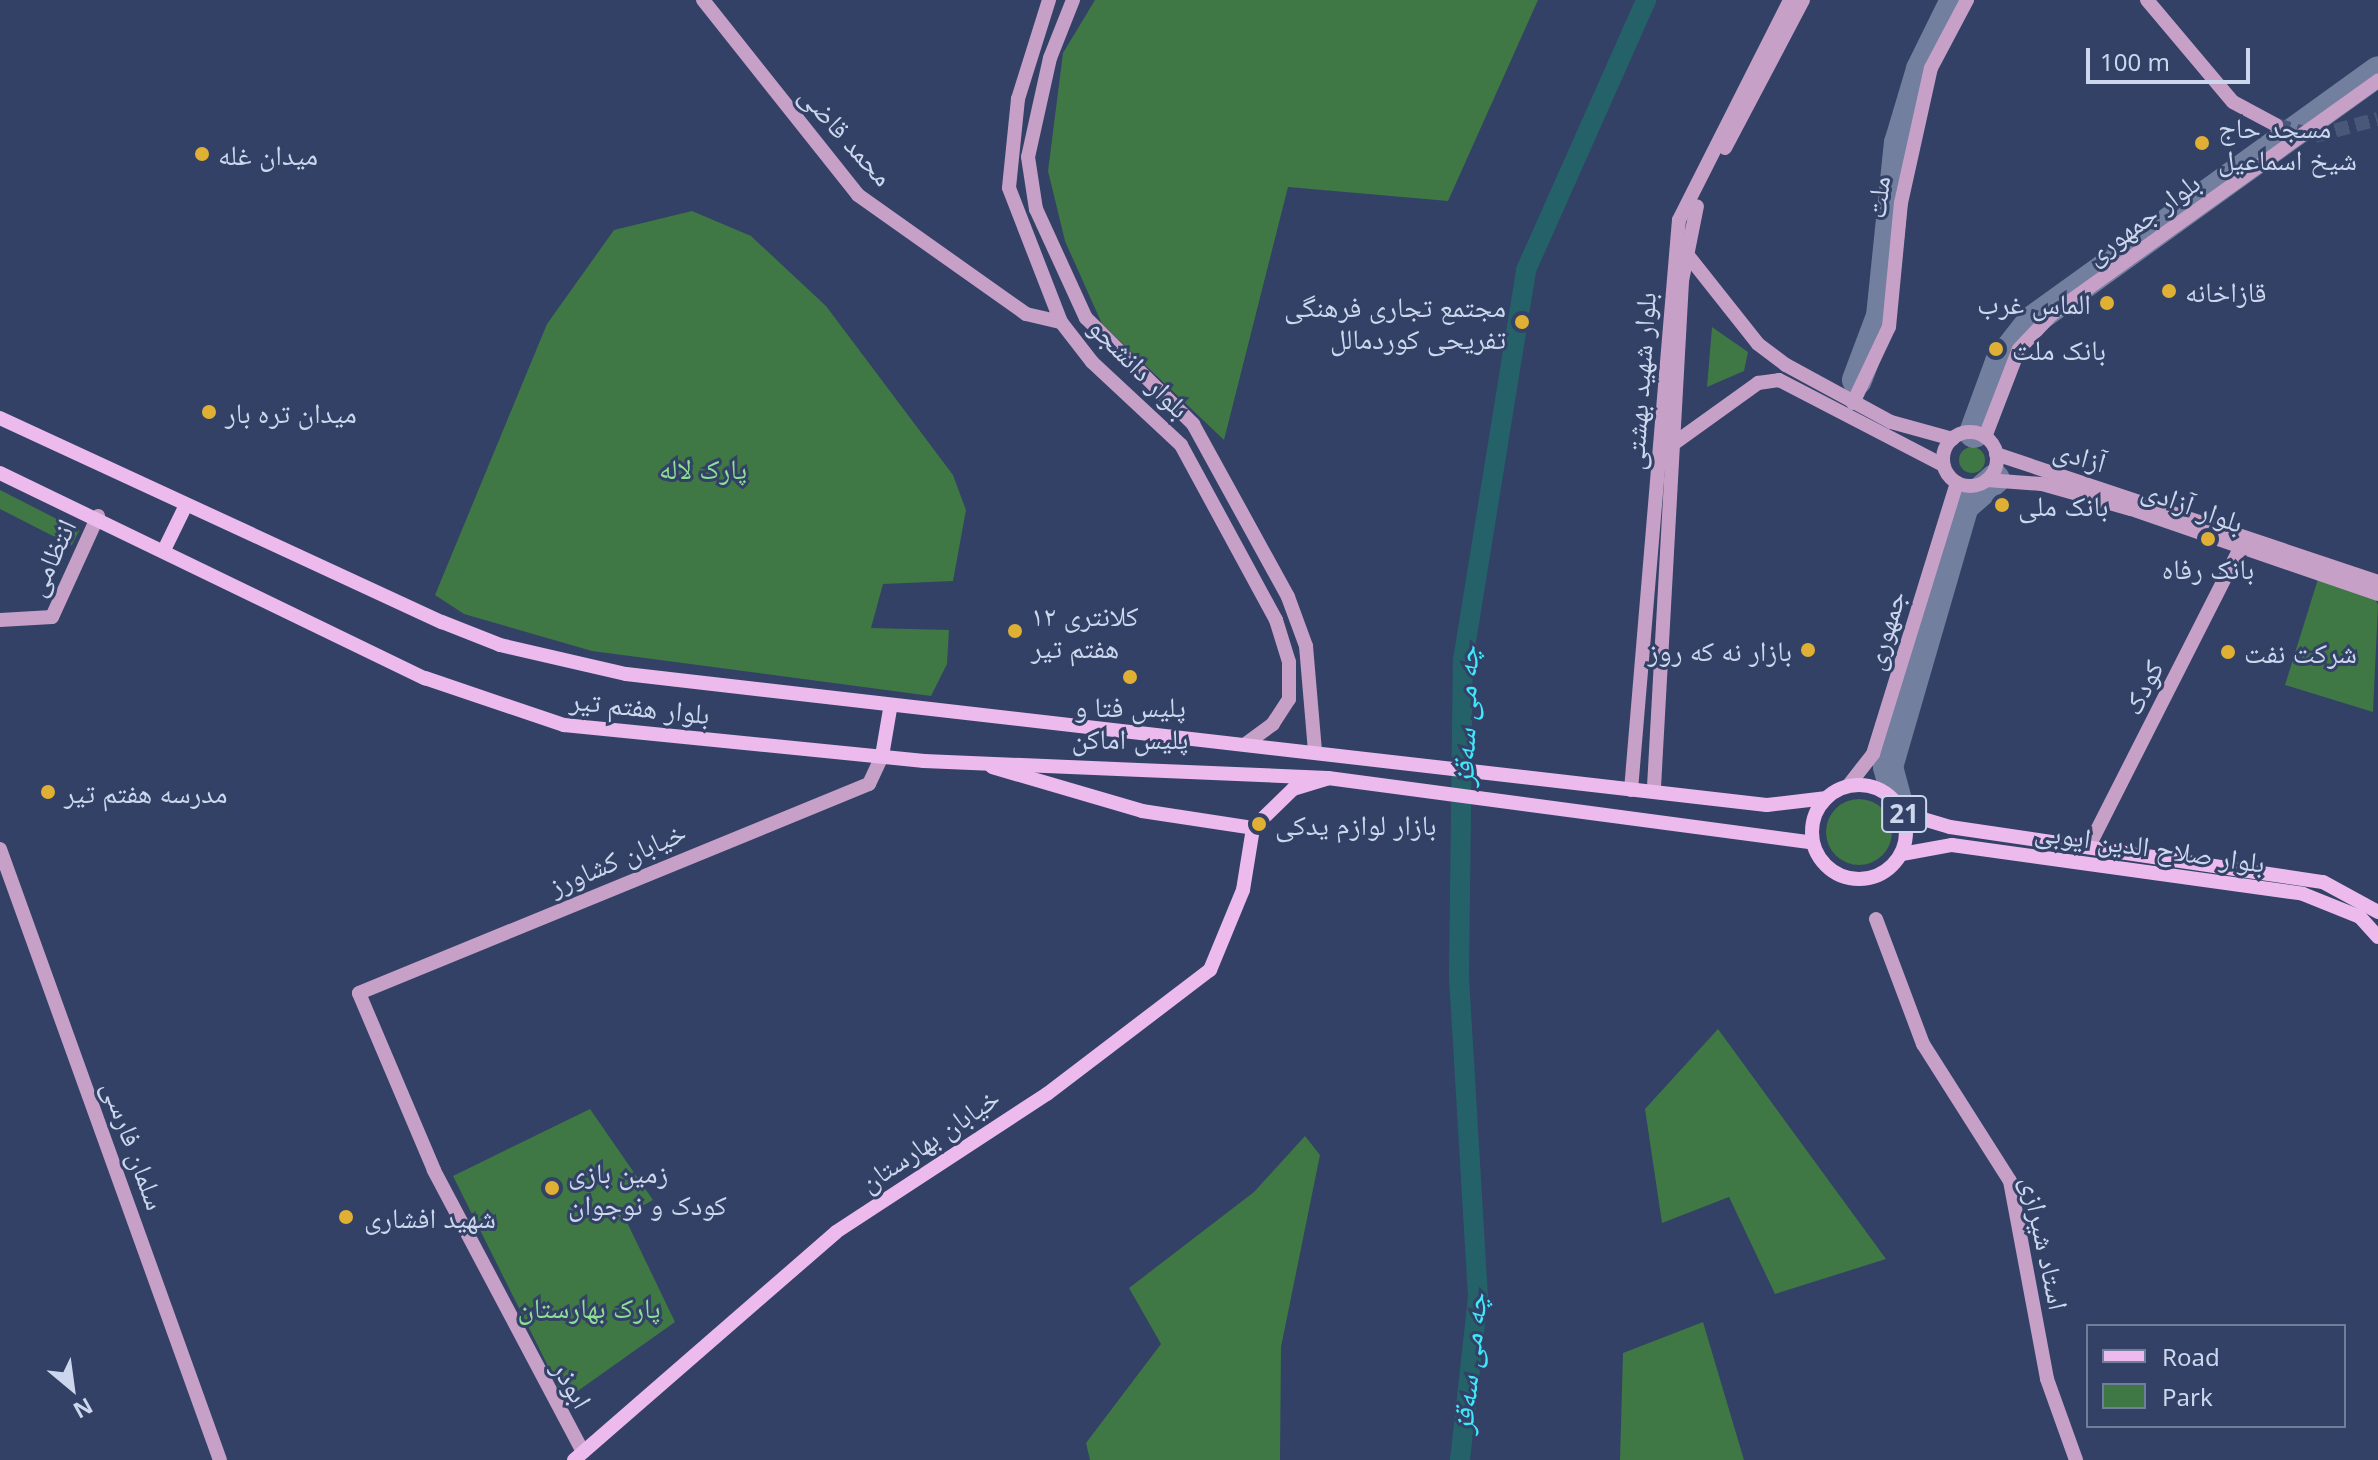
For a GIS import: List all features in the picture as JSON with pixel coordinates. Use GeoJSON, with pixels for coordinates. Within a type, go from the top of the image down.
{"type":"FeatureCollection","features":[{"type":"Feature","properties":{"kind":"main road","name":"محمد قاضی"},"geometry":{"type":"LineString","coordinates":[[703,0],[858,195],[1026,314],[1061,322]]}},
{"type":"Feature","properties":{"kind":"main road","name":"بلوار دانشجو"},"geometry":{"type":"LineString","coordinates":[[1049,0],[1018,99],[1009,188],[1061,322],[1092,362],[1165,427],[1206,487],[1276,620],[1289,662],[1289,699],[1273,724],[1247,743]]}},
{"type":"Feature","properties":{"kind":"main road","name":"بلوار دانشجو"},"geometry":{"type":"LineString","coordinates":[[1073,0],[1050,58],[1028,157],[1036,209],[1086,318],[1193,424],[1225,478],[1299,621],[1315,752]]}},
{"type":"Feature","properties":{"kind":"main road","name":"بلوار شهید بهشتی"},"geometry":{"type":"LineString","coordinates":[[1654,787],[1667,447],[1681,248],[1679,220],[1790,0]]}},
{"type":"Feature","properties":{"kind":"main road","name":"بلوار شهید بهشتی"},"geometry":{"type":"LineString","coordinates":[[1681,248],[1711,175],[1803,0]]}},
{"type":"Feature","properties":{"kind":"main road","name":"ملت"},"geometry":{"type":"LineString","coordinates":[[1853,403],[1889,327],[1901,203],[1931,68],[1967,0]]}},
{"type":"Feature","properties":{"kind":"main road"},"geometry":{"type":"LineString","coordinates":[[2147,0],[2233,102],[2276,125]]}},
{"type":"Feature","properties":{"kind":"main road","name":"بلوار جمهوری"},"geometry":{"type":"LineString","coordinates":[[1985,437],[2019,349],[2052,314],[2378,81]]}},
{"type":"Feature","properties":{"kind":"main road"},"geometry":{"type":"LineString","coordinates":[[1667,447],[1758,383],[1779,380],[1943,465],[1957,483],[1987,480],[1996,454],[1985,437],[1953,439],[1922,435],[1853,403],[1758,344],[1681,248]]}},
{"type":"Feature","properties":{"kind":"main road","name":"بلوار هفتم تیر"},"geometry":{"type":"LineString","coordinates":[[0,418],[500,645],[626,674],[890,709],[1247,743],[1631,790],[1654,787],[1767,805],[1827,798]]}},
{"type":"Feature","properties":{"kind":"main road"},"geometry":{"type":"LineString","coordinates":[[1943,465],[1953,439]]}},
{"type":"Feature","properties":{"kind":"main road","name":"بلوار شهید بهشتی"},"geometry":{"type":"LineString","coordinates":[[1631,790],[1667,447]]}},
{"type":"Feature","properties":{"kind":"main road","name":"آزادی"},"geometry":{"type":"LineString","coordinates":[[1996,454],[2378,582]]}},
{"type":"Feature","properties":{"kind":"main road","name":"بلوار هفتم تیر"},"geometry":{"type":"LineString","coordinates":[[0,473],[165,548],[382,658],[520,713],[564,725],[882,756],[1328,778],[1813,843]]}},
{"type":"Feature","properties":{"kind":"main road"},"geometry":{"type":"LineString","coordinates":[[1206,487],[1225,478]]}},
{"type":"Feature","properties":{"kind":"main road","name":"بلوار آزادی"},"geometry":{"type":"LineString","coordinates":[[1987,480],[2042,484],[2378,594]]}},
{"type":"Feature","properties":{"kind":"main road","name":"جمهوری"},"geometry":{"type":"LineString","coordinates":[[1848,786],[1873,754],[1957,483]]}},
{"type":"Feature","properties":{"kind":"main road"},"geometry":{"type":"LineString","coordinates":[[165,548],[186,505]]}},
{"type":"Feature","properties":{"kind":"main road","name":"انتظامی"},"geometry":{"type":"LineString","coordinates":[[0,620],[52,617],[98,516]]}},
{"type":"Feature","properties":{"kind":"main road","name":"کودک"},"geometry":{"type":"LineString","coordinates":[[2089,846],[2239,550]]}},
{"type":"Feature","properties":{"kind":"main road"},"geometry":{"type":"LineString","coordinates":[[882,756],[890,709]]}},
{"type":"Feature","properties":{"kind":"main road","name":"خیابان کشاورز"},"geometry":{"type":"LineString","coordinates":[[359,993],[869,784],[882,756]]}},
{"type":"Feature","properties":{"kind":"main road"},"geometry":{"type":"LineString","coordinates":[[976,762],[1142,811],[1253,828],[1293,789],[1328,778]]}},
{"type":"Feature","properties":{"kind":"main road","name":"21"},"geometry":{"type":"LineString","coordinates":[[1813,843],[1826,866],[1854,880],[1880,876],[1902,854],[1903,813],[1876,787],[1848,786],[1827,798]]}},
{"type":"Feature","properties":{"kind":"main road"},"geometry":{"type":"LineString","coordinates":[[1813,843],[1815,814],[1827,798]]}},
{"type":"Feature","properties":{"kind":"main road","name":"بلوار صلاح الدین ایوبی"},"geometry":{"type":"LineString","coordinates":[[1903,813],[2089,846],[2323,882],[2378,912]]}},
{"type":"Feature","properties":{"kind":"main road","name":"خیابان بهارستان"},"geometry":{"type":"LineString","coordinates":[[578,1456],[836,1232],[1047,1094],[1210,970],[1243,890],[1253,828]]}},
{"type":"Feature","properties":{"kind":"main road","name":"بلوار صلاح الدین ایوبی"},"geometry":{"type":"LineString","coordinates":[[1902,854],[1952,845],[2303,894],[2360,917],[2378,937]]}},
{"type":"Feature","properties":{"kind":"main road","name":"سلمان فارسی"},"geometry":{"type":"LineString","coordinates":[[0,849],[220,1460]]}},
{"type":"Feature","properties":{"kind":"main road","name":"استاد شیرازی"},"geometry":{"type":"LineString","coordinates":[[1876,919],[1923,1044],[2010,1181],[2047,1379],[2076,1460]]}},
{"type":"Feature","properties":{"kind":"main road","name":"ابوذر"},"geometry":{"type":"LineString","coordinates":[[359,993],[434,1170],[578,1456]]}},
{"type":"Feature","properties":{"kind":"green space"},"geometry":{"type":"Polygon","coordinates":[[[1095,0],[1538,0],[1448,201],[1288,187],[1224,440],[1102,324],[1065,241],[1048,171],[1063,53],[1095,0]]]}},
{"type":"Feature","properties":{"kind":"green space","name":"پارک لاله"},"geometry":{"type":"Polygon","coordinates":[[[692,211],[751,236],[826,306],[953,475],[966,510],[953,581],[883,584],[871,628],[949,630],[947,664],[931,696],[592,651],[464,614],[435,595],[547,324],[614,230],[692,211]]]}},
{"type":"Feature","properties":{"kind":"green space"},"geometry":{"type":"Polygon","coordinates":[[[1712,327],[1748,352],[1744,371],[1707,387],[1712,327]]]}},
{"type":"Feature","properties":{"kind":"green space"},"geometry":{"type":"Polygon","coordinates":[[[1972,447],[1981,451],[1985,460],[1981,469],[1972,473],[1963,469],[1959,460],[1963,451],[1972,447]]]}},
{"type":"Feature","properties":{"kind":"green space"},"geometry":{"type":"Polygon","coordinates":[[[0,490],[79,530],[72,546],[0,509],[0,490]]]}},
{"type":"Feature","properties":{"kind":"green space"},"geometry":{"type":"Polygon","coordinates":[[[2318,579],[2373,594],[2378,605],[2373,712],[2285,685],[2318,579]]]}},
{"type":"Feature","properties":{"kind":"green space"},"geometry":{"type":"Polygon","coordinates":[[[1852,799],[1866,799],[1878,804],[1887,813],[1892,832],[1890,845],[1883,856],[1866,865],[1852,865],[1840,860],[1831,851],[1826,839],[1826,825],[1831,813],[1840,804],[1852,799]]]}},
{"type":"Feature","properties":{"kind":"green space"},"geometry":{"type":"Polygon","coordinates":[[[1718,1029],[1886,1259],[1775,1294],[1729,1197],[1662,1223],[1645,1109],[1718,1029]]]}},
{"type":"Feature","properties":{"kind":"green space","name":"پارک بهارستان"},"geometry":{"type":"Polygon","coordinates":[[[590,1109],[653,1200],[624,1216],[675,1322],[565,1400],[453,1176],[590,1109]]]}},
{"type":"Feature","properties":{"kind":"green space"},"geometry":{"type":"Polygon","coordinates":[[[1305,1136],[1320,1155],[1281,1347],[1280,1460],[1090,1460],[1086,1443],[1161,1344],[1129,1288],[1254,1192],[1305,1136]]]}},
{"type":"Feature","properties":{"kind":"green space"},"geometry":{"type":"Polygon","coordinates":[[[1703,1322],[1744,1460],[1620,1460],[1623,1353],[1703,1322]]]}},
{"type":"Feature","properties":{"kind":"waterway","name":"چە می سەقز"},"geometry":{"type":"LineString","coordinates":[[1460,1460],[1478,1297],[1459,975],[1463,660],[1526,270],[1646,0]]}},
{"type":"Feature","properties":{"kind":"taxiway"},"geometry":{"type":"LineString","coordinates":[[1857,380],[1881,316],[1899,143],[1921,69],[1955,0]]}},
{"type":"Feature","properties":{"kind":"taxiway"},"geometry":{"type":"LineString","coordinates":[[1974,433],[2000,362],[2032,321],[2378,71]]}},
{"type":"Feature","properties":{"kind":"taxiway"},"geometry":{"type":"LineString","coordinates":[[1898,804],[1888,767],[1964,506],[1995,479]]}},
{"type":"Feature","properties":{"kind":"tunnel"},"geometry":{"type":"LineString","coordinates":[[2276,125],[2315,136],[2378,119]]}},
{"type":"Feature","properties":{"kind":"place","name":"مسجد حاج شیخ اسماعیل"},"geometry":{"type":"Point","coordinates":[2202,143]}},
{"type":"Feature","properties":{"kind":"place","name":"میدان غله"},"geometry":{"type":"Point","coordinates":[202,154]}},
{"type":"Feature","properties":{"kind":"place","name":"قازاخانه"},"geometry":{"type":"Point","coordinates":[2169,291]}},
{"type":"Feature","properties":{"kind":"place","name":"الماس غرب"},"geometry":{"type":"Point","coordinates":[2107,303]}},
{"type":"Feature","properties":{"kind":"place","name":"مجتمع تجاری فرهنگی تفریحی کوردمالل"},"geometry":{"type":"Point","coordinates":[1522,322]}},
{"type":"Feature","properties":{"kind":"place","name":"بانک ملت"},"geometry":{"type":"Point","coordinates":[1996,349]}},
{"type":"Feature","properties":{"kind":"place","name":"میدان تره بار"},"geometry":{"type":"Point","coordinates":[209,412]}},
{"type":"Feature","properties":{"kind":"place","name":"بانک ملی"},"geometry":{"type":"Point","coordinates":[2002,505]}},
{"type":"Feature","properties":{"kind":"place","name":"بانک رفاه"},"geometry":{"type":"Point","coordinates":[2208,539]}},
{"type":"Feature","properties":{"kind":"place","name":"کلانتری ۱۲ هفتم تیر"},"geometry":{"type":"Point","coordinates":[1015,631]}},
{"type":"Feature","properties":{"kind":"place","name":"بازار نه که روز"},"geometry":{"type":"Point","coordinates":[1808,650]}},
{"type":"Feature","properties":{"kind":"place","name":"شرکت نفت"},"geometry":{"type":"Point","coordinates":[2228,652]}},
{"type":"Feature","properties":{"kind":"place","name":"پلیس فتا و پلیس اماکن"},"geometry":{"type":"Point","coordinates":[1130,677]}},
{"type":"Feature","properties":{"kind":"place","name":"مدرسه هفتم تیر"},"geometry":{"type":"Point","coordinates":[48,792]}},
{"type":"Feature","properties":{"kind":"place","name":"بازار لوازم یدکی"},"geometry":{"type":"Point","coordinates":[1259,824]}},
{"type":"Feature","properties":{"kind":"place","name":"زمین بازی کودک و نوجوان"},"geometry":{"type":"Point","coordinates":[552,1188]}},
{"type":"Feature","properties":{"kind":"place","name":"شهید افشاری"},"geometry":{"type":"Point","coordinates":[346,1217]}}]}
